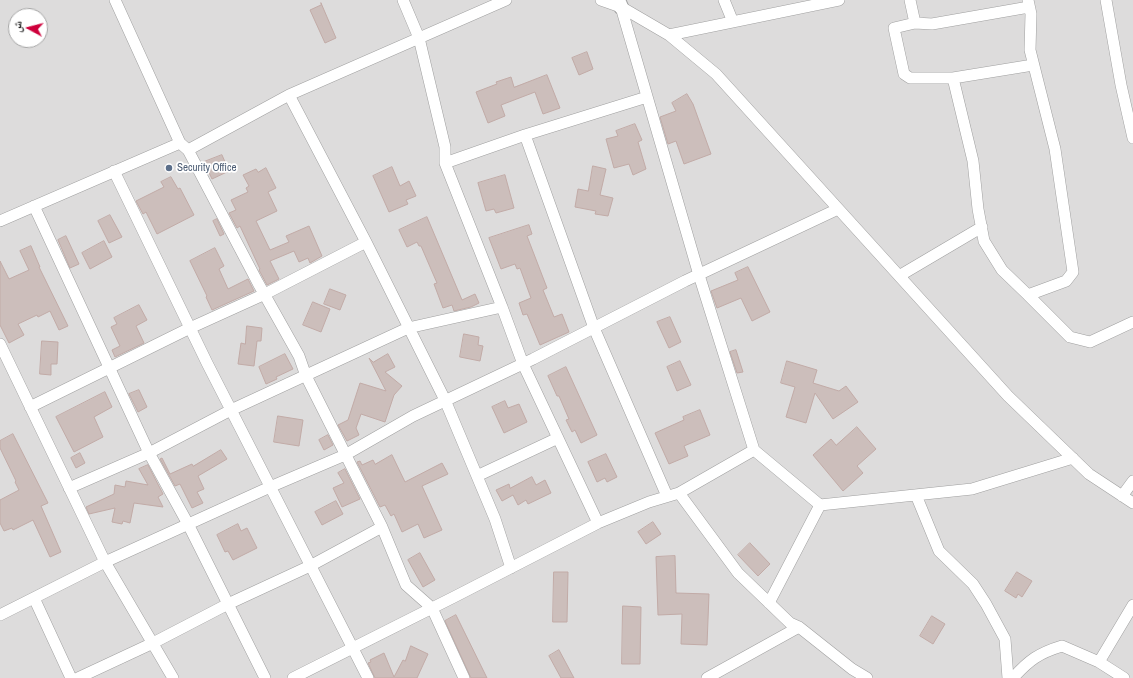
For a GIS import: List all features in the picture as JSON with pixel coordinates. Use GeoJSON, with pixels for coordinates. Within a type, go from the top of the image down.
{"type":"FeatureCollection","features":[{"type":"Feature","properties":{"kind":"street"},"geometry":{"type":"LineString","coordinates":[[115,0],[184,146],[299,356],[306,376],[382,527],[406,585],[432,608],[464,678]]}},
{"type":"Feature","properties":{"kind":"street"},"geometry":{"type":"LineString","coordinates":[[403,0],[419,38],[444,147],[445,162],[523,364],[598,523]]}},
{"type":"Feature","properties":{"kind":"street"},"geometry":{"type":"LineString","coordinates":[[0,221],[114,172],[184,146],[289,95],[506,0]]}},
{"type":"Feature","properties":{"kind":"street"},"geometry":{"type":"LineString","coordinates":[[601,0],[620,3],[669,35],[716,74],[1008,396],[1090,474],[1133,503]]}},
{"type":"Feature","properties":{"kind":"street"},"geometry":{"type":"LineString","coordinates":[[724,0],[733,22]]}},
{"type":"Feature","properties":{"kind":"street"},"geometry":{"type":"LineString","coordinates":[[669,35],[839,0]]}},
{"type":"Feature","properties":{"kind":"street"},"geometry":{"type":"LineString","coordinates":[[910,0],[915,23]]}},
{"type":"Feature","properties":{"kind":"street"},"geometry":{"type":"LineString","coordinates":[[1106,0],[1121,85],[1133,138]]}},
{"type":"Feature","properties":{"kind":"street"},"geometry":{"type":"LineString","coordinates":[[620,3],[699,275],[754,450],[820,505],[972,489],[1073,458]]}},
{"type":"Feature","properties":{"kind":"street"},"geometry":{"type":"LineString","coordinates":[[1028,294],[1066,281],[1073,272],[1055,149],[1030,50],[1031,14],[1029,3],[932,24],[915,23],[894,28],[904,74],[910,78],[953,78],[1033,65]]}},
{"type":"Feature","properties":{"kind":"street"},"geometry":{"type":"LineString","coordinates":[[953,78],[973,161],[984,242],[1002,270],[1070,337],[1090,342],[1133,322]]}},
{"type":"Feature","properties":{"kind":"street"},"geometry":{"type":"LineString","coordinates":[[289,95],[366,242],[445,400],[495,519],[511,568]]}},
{"type":"Feature","properties":{"kind":"street"},"geometry":{"type":"LineString","coordinates":[[445,162],[647,97]]}},
{"type":"Feature","properties":{"kind":"street"},"geometry":{"type":"LineString","coordinates":[[525,135],[594,328],[667,496]]}},
{"type":"Feature","properties":{"kind":"street"},"geometry":{"type":"LineString","coordinates":[[114,172],[231,410],[368,678]]}},
{"type":"Feature","properties":{"kind":"street"},"geometry":{"type":"LineString","coordinates":[[34,206],[149,453],[188,524],[265,678]]}},
{"type":"Feature","properties":{"kind":"street"},"geometry":{"type":"LineString","coordinates":[[0,615],[105,562],[270,487],[345,455],[413,416],[445,400],[523,364],[699,275],[838,209]]}},
{"type":"Feature","properties":{"kind":"street"},"geometry":{"type":"LineString","coordinates":[[899,276],[982,227]]}},
{"type":"Feature","properties":{"kind":"street"},"geometry":{"type":"LineString","coordinates":[[30,407],[190,328],[265,294],[366,242]]}},
{"type":"Feature","properties":{"kind":"street"},"geometry":{"type":"LineString","coordinates":[[69,488],[149,453],[231,410],[408,328],[502,307]]}},
{"type":"Feature","properties":{"kind":"street"},"geometry":{"type":"LineString","coordinates":[[0,344],[105,562],[173,678]]}},
{"type":"Feature","properties":{"kind":"street"},"geometry":{"type":"LineString","coordinates":[[477,476],[558,438]]}},
{"type":"Feature","properties":{"kind":"street"},"geometry":{"type":"LineString","coordinates":[[293,678],[598,523],[649,502],[679,493],[754,450]]}},
{"type":"Feature","properties":{"kind":"street"},"geometry":{"type":"LineString","coordinates":[[1122,496],[1133,481]]}},
{"type":"Feature","properties":{"kind":"street"},"geometry":{"type":"LineString","coordinates":[[679,493],[738,573],[790,623],[799,627],[852,669],[867,678]]}},
{"type":"Feature","properties":{"kind":"street"},"geometry":{"type":"LineString","coordinates":[[916,495],[939,551],[973,584],[1005,639],[1008,678]]}},
{"type":"Feature","properties":{"kind":"street"},"geometry":{"type":"LineString","coordinates":[[769,603],[820,505]]}},
{"type":"Feature","properties":{"kind":"street"},"geometry":{"type":"LineString","coordinates":[[78,678],[153,643],[228,604],[310,566],[382,527]]}},
{"type":"Feature","properties":{"kind":"street"},"geometry":{"type":"LineString","coordinates":[[34,598],[71,678]]}},
{"type":"Feature","properties":{"kind":"street"},"geometry":{"type":"LineString","coordinates":[[1099,662],[1133,605]]}},
{"type":"Feature","properties":{"kind":"street"},"geometry":{"type":"LineString","coordinates":[[707,678],[799,627]]}},
{"type":"Feature","properties":{"kind":"street"},"geometry":{"type":"LineString","coordinates":[[1013,678],[1021,668],[1044,652],[1062,646],[1099,662],[1124,678]]}},
{"type":"Feature","properties":{"kind":"shaded area"},"geometry":{"type":"Polygon","coordinates":[[[0,0],[1133,0],[1133,678],[0,678],[0,0]]]}},
{"type":"Feature","properties":{"kind":"building"},"geometry":{"type":"Polygon","coordinates":[[[321,3],[336,38],[325,43],[310,10],[321,5],[321,3]]]}},
{"type":"Feature","properties":{"kind":"building"},"geometry":{"type":"Polygon","coordinates":[[[587,52],[593,69],[579,75],[572,58],[587,52]]]}},
{"type":"Feature","properties":{"kind":"building"},"geometry":{"type":"Polygon","coordinates":[[[547,75],[560,108],[543,114],[535,92],[501,105],[505,116],[488,123],[476,92],[497,84],[496,82],[511,77],[514,87],[547,75]]]}},
{"type":"Feature","properties":{"kind":"building"},"geometry":{"type":"Polygon","coordinates":[[[687,94],[693,104],[711,154],[684,164],[676,141],[668,144],[660,117],[676,111],[672,103],[687,94]]]}},
{"type":"Feature","properties":{"kind":"building"},"geometry":{"type":"Polygon","coordinates":[[[635,124],[642,140],[638,142],[646,169],[633,175],[629,164],[614,168],[606,139],[618,136],[616,131],[635,124]]]}},
{"type":"Feature","properties":{"kind":"building"},"geometry":{"type":"Polygon","coordinates":[[[222,155],[229,171],[212,179],[204,162],[222,155]]]}},
{"type":"Feature","properties":{"kind":"building"},"geometry":{"type":"Polygon","coordinates":[[[593,166],[606,169],[600,195],[613,198],[608,216],[595,214],[596,211],[575,207],[578,189],[588,191],[593,166]]]}},
{"type":"Feature","properties":{"kind":"building"},"geometry":{"type":"Polygon","coordinates":[[[392,167],[400,186],[409,181],[416,196],[406,200],[408,204],[389,212],[373,176],[392,167]]]}},
{"type":"Feature","properties":{"kind":"building"},"geometry":{"type":"Polygon","coordinates":[[[266,168],[276,188],[268,192],[277,211],[256,221],[270,250],[289,242],[286,236],[309,226],[322,256],[310,263],[308,258],[299,262],[294,251],[270,261],[279,279],[267,285],[240,226],[237,228],[229,213],[236,210],[231,200],[248,192],[246,188],[249,186],[243,175],[256,169],[258,172],[266,168]]]}},
{"type":"Feature","properties":{"kind":"building"},"geometry":{"type":"Polygon","coordinates":[[[505,175],[514,208],[496,213],[494,209],[486,211],[478,183],[505,175]]]}},
{"type":"Feature","properties":{"kind":"building"},"geometry":{"type":"Polygon","coordinates":[[[171,177],[178,189],[180,188],[194,215],[157,234],[146,212],[143,214],[136,201],[164,187],[161,182],[171,177]]]}},
{"type":"Feature","properties":{"kind":"building"},"geometry":{"type":"Polygon","coordinates":[[[110,215],[122,237],[109,243],[98,221],[110,215]]]}},
{"type":"Feature","properties":{"kind":"building"},"geometry":{"type":"Polygon","coordinates":[[[427,217],[462,300],[475,294],[479,303],[471,307],[454,311],[452,305],[443,308],[434,284],[437,283],[421,246],[419,246],[417,242],[407,247],[399,230],[427,217]]]}},
{"type":"Feature","properties":{"kind":"building"},"geometry":{"type":"Polygon","coordinates":[[[217,219],[224,234],[220,236],[213,221],[217,219]]]}},
{"type":"Feature","properties":{"kind":"building"},"geometry":{"type":"Polygon","coordinates":[[[529,225],[532,234],[527,236],[547,288],[543,290],[554,317],[562,314],[569,332],[540,345],[527,314],[523,315],[519,303],[531,298],[520,268],[517,269],[515,264],[501,269],[489,238],[529,225]]]}},
{"type":"Feature","properties":{"kind":"building"},"geometry":{"type":"Polygon","coordinates":[[[66,236],[79,264],[70,268],[58,240],[66,236]]]}},
{"type":"Feature","properties":{"kind":"building"},"geometry":{"type":"Polygon","coordinates":[[[104,241],[112,257],[90,269],[82,253],[104,241]]]}},
{"type":"Feature","properties":{"kind":"building"},"geometry":{"type":"Polygon","coordinates":[[[31,246],[39,267],[68,326],[59,330],[50,311],[18,324],[24,335],[9,343],[0,325],[0,261],[9,279],[29,270],[20,251],[31,246]]]}},
{"type":"Feature","properties":{"kind":"building"},"geometry":{"type":"Polygon","coordinates":[[[215,248],[224,266],[219,269],[228,289],[248,279],[254,291],[212,310],[190,261],[215,248]]]}},
{"type":"Feature","properties":{"kind":"building"},"geometry":{"type":"Polygon","coordinates":[[[748,267],[770,312],[752,321],[741,298],[717,308],[711,291],[738,280],[735,273],[748,267]]]}},
{"type":"Feature","properties":{"kind":"building"},"geometry":{"type":"Polygon","coordinates":[[[330,289],[346,295],[340,310],[324,304],[330,289]]]}},
{"type":"Feature","properties":{"kind":"building"},"geometry":{"type":"Polygon","coordinates":[[[313,302],[330,309],[321,332],[303,325],[313,302]]]}},
{"type":"Feature","properties":{"kind":"building"},"geometry":{"type":"Polygon","coordinates":[[[139,305],[147,320],[136,326],[144,343],[115,357],[112,350],[120,346],[111,327],[117,324],[114,318],[139,305]]]}},
{"type":"Feature","properties":{"kind":"building"},"geometry":{"type":"Polygon","coordinates":[[[670,317],[681,342],[669,348],[657,322],[670,317]]]}},
{"type":"Feature","properties":{"kind":"building"},"geometry":{"type":"Polygon","coordinates":[[[247,326],[262,328],[261,341],[257,341],[254,366],[238,364],[241,343],[245,344],[247,326]]]}},
{"type":"Feature","properties":{"kind":"building"},"geometry":{"type":"Polygon","coordinates":[[[464,334],[479,337],[478,345],[483,346],[480,361],[460,357],[464,334]]]}},
{"type":"Feature","properties":{"kind":"building"},"geometry":{"type":"Polygon","coordinates":[[[42,341],[58,342],[57,364],[51,364],[51,375],[40,374],[42,341]]]}},
{"type":"Feature","properties":{"kind":"building"},"geometry":{"type":"Polygon","coordinates":[[[736,350],[743,372],[737,373],[730,352],[736,350]]]}},
{"type":"Feature","properties":{"kind":"building"},"geometry":{"type":"Polygon","coordinates":[[[285,354],[293,369],[276,377],[277,379],[266,384],[259,367],[285,354]]]}},
{"type":"Feature","properties":{"kind":"building"},"geometry":{"type":"Polygon","coordinates":[[[388,354],[395,367],[385,372],[402,386],[394,395],[385,422],[361,414],[356,428],[359,435],[347,441],[338,425],[348,420],[360,383],[386,391],[369,358],[373,362],[388,354]]]}},
{"type":"Feature","properties":{"kind":"building"},"geometry":{"type":"Polygon","coordinates":[[[680,361],[691,385],[677,391],[667,367],[680,361]]]}},
{"type":"Feature","properties":{"kind":"building"},"geometry":{"type":"Polygon","coordinates":[[[787,361],[817,370],[813,383],[839,391],[846,386],[858,402],[833,419],[815,393],[806,423],[786,417],[795,387],[781,383],[787,361]]]}},
{"type":"Feature","properties":{"kind":"building"},"geometry":{"type":"Polygon","coordinates":[[[566,367],[597,435],[581,443],[575,430],[572,432],[566,420],[569,419],[548,376],[566,367]]]}},
{"type":"Feature","properties":{"kind":"building"},"geometry":{"type":"Polygon","coordinates":[[[139,390],[147,407],[138,412],[129,394],[139,390]]]}},
{"type":"Feature","properties":{"kind":"building"},"geometry":{"type":"Polygon","coordinates":[[[105,392],[112,407],[94,417],[103,437],[74,452],[56,417],[105,392]]]}},
{"type":"Feature","properties":{"kind":"building"},"geometry":{"type":"Polygon","coordinates":[[[505,401],[508,408],[519,404],[527,422],[504,433],[492,407],[505,401]]]}},
{"type":"Feature","properties":{"kind":"building"},"geometry":{"type":"Polygon","coordinates":[[[700,410],[710,435],[684,446],[688,456],[669,464],[655,433],[684,420],[683,417],[700,410]]]}},
{"type":"Feature","properties":{"kind":"building"},"geometry":{"type":"Polygon","coordinates":[[[278,416],[303,420],[299,446],[274,442],[278,416]]]}},
{"type":"Feature","properties":{"kind":"building"},"geometry":{"type":"Polygon","coordinates":[[[857,427],[876,449],[857,466],[863,473],[843,491],[813,455],[831,439],[836,445],[857,427]]]}},
{"type":"Feature","properties":{"kind":"building"},"geometry":{"type":"Polygon","coordinates":[[[13,434],[48,503],[41,506],[61,552],[50,557],[33,520],[13,530],[12,528],[4,531],[0,523],[0,500],[19,490],[0,448],[0,441],[13,434]]]}},
{"type":"Feature","properties":{"kind":"building"},"geometry":{"type":"Polygon","coordinates":[[[328,435],[333,445],[324,450],[319,440],[328,435]]]}},
{"type":"Feature","properties":{"kind":"building"},"geometry":{"type":"Polygon","coordinates":[[[221,450],[227,459],[198,476],[204,489],[197,492],[203,503],[192,508],[180,484],[175,486],[160,459],[162,458],[170,474],[192,464],[193,466],[221,450]]]}},
{"type":"Feature","properties":{"kind":"building"},"geometry":{"type":"Polygon","coordinates":[[[80,453],[85,463],[76,468],[71,458],[80,453]]]}},
{"type":"Feature","properties":{"kind":"building"},"geometry":{"type":"Polygon","coordinates":[[[606,454],[617,477],[607,482],[605,478],[597,482],[588,462],[606,454]]]}},
{"type":"Feature","properties":{"kind":"building"},"geometry":{"type":"Polygon","coordinates":[[[392,455],[405,482],[442,463],[448,474],[422,486],[442,530],[424,538],[418,524],[402,532],[394,514],[391,516],[385,505],[380,507],[357,462],[360,461],[362,465],[373,460],[375,464],[392,455]]]}},
{"type":"Feature","properties":{"kind":"building"},"geometry":{"type":"Polygon","coordinates":[[[148,465],[163,494],[158,497],[163,507],[134,503],[130,523],[123,521],[122,524],[112,522],[115,508],[89,514],[86,507],[114,494],[115,485],[125,487],[126,481],[148,485],[139,469],[148,465]]]}},
{"type":"Feature","properties":{"kind":"building"},"geometry":{"type":"Polygon","coordinates":[[[345,469],[360,499],[342,507],[333,488],[344,483],[338,473],[345,469]]]}},
{"type":"Feature","properties":{"kind":"building"},"geometry":{"type":"Polygon","coordinates":[[[532,477],[536,485],[545,480],[551,493],[528,504],[526,500],[518,505],[513,495],[502,501],[496,490],[509,484],[510,488],[532,477]]]}},
{"type":"Feature","properties":{"kind":"building"},"geometry":{"type":"Polygon","coordinates":[[[336,501],[343,514],[322,525],[315,512],[336,501]]]}},
{"type":"Feature","properties":{"kind":"building"},"geometry":{"type":"Polygon","coordinates":[[[653,522],[661,534],[646,544],[638,532],[653,522]]]}},
{"type":"Feature","properties":{"kind":"building"},"geometry":{"type":"Polygon","coordinates":[[[238,524],[241,531],[247,528],[257,548],[233,560],[228,551],[225,552],[217,535],[238,524]]]}},
{"type":"Feature","properties":{"kind":"building"},"geometry":{"type":"Polygon","coordinates":[[[750,543],[770,564],[758,576],[738,555],[750,543]]]}},
{"type":"Feature","properties":{"kind":"building"},"geometry":{"type":"Polygon","coordinates":[[[420,553],[435,580],[423,587],[408,560],[420,553]]]}},
{"type":"Feature","properties":{"kind":"building"},"geometry":{"type":"Polygon","coordinates":[[[675,556],[676,593],[709,594],[707,645],[681,644],[682,614],[658,615],[656,557],[675,556]]]}},
{"type":"Feature","properties":{"kind":"building"},"geometry":{"type":"Polygon","coordinates":[[[554,572],[568,572],[567,622],[553,622],[554,572]]]}},
{"type":"Feature","properties":{"kind":"building"},"geometry":{"type":"Polygon","coordinates":[[[1017,572],[1032,581],[1022,597],[1018,594],[1016,598],[1005,591],[1017,572]]]}},
{"type":"Feature","properties":{"kind":"building"},"geometry":{"type":"Polygon","coordinates":[[[623,606],[641,607],[640,664],[622,664],[623,606]]]}},
{"type":"Feature","properties":{"kind":"building"},"geometry":{"type":"Polygon","coordinates":[[[456,615],[487,678],[471,678],[445,621],[456,615]]]}},
{"type":"Feature","properties":{"kind":"building"},"geometry":{"type":"Polygon","coordinates":[[[932,616],[945,624],[933,644],[920,636],[932,616]]]}},
{"type":"Feature","properties":{"kind":"building"},"geometry":{"type":"Polygon","coordinates":[[[411,646],[428,654],[417,678],[375,678],[368,663],[371,662],[370,660],[384,653],[394,677],[403,660],[405,661],[411,646]]]}},
{"type":"Feature","properties":{"kind":"building"},"geometry":{"type":"Polygon","coordinates":[[[559,650],[574,678],[561,678],[549,656],[559,650]]]}},
{"type":"Feature","properties":{"kind":"place","name":"Security Office"},"geometry":{"type":"Point","coordinates":[169,168]}}]}
